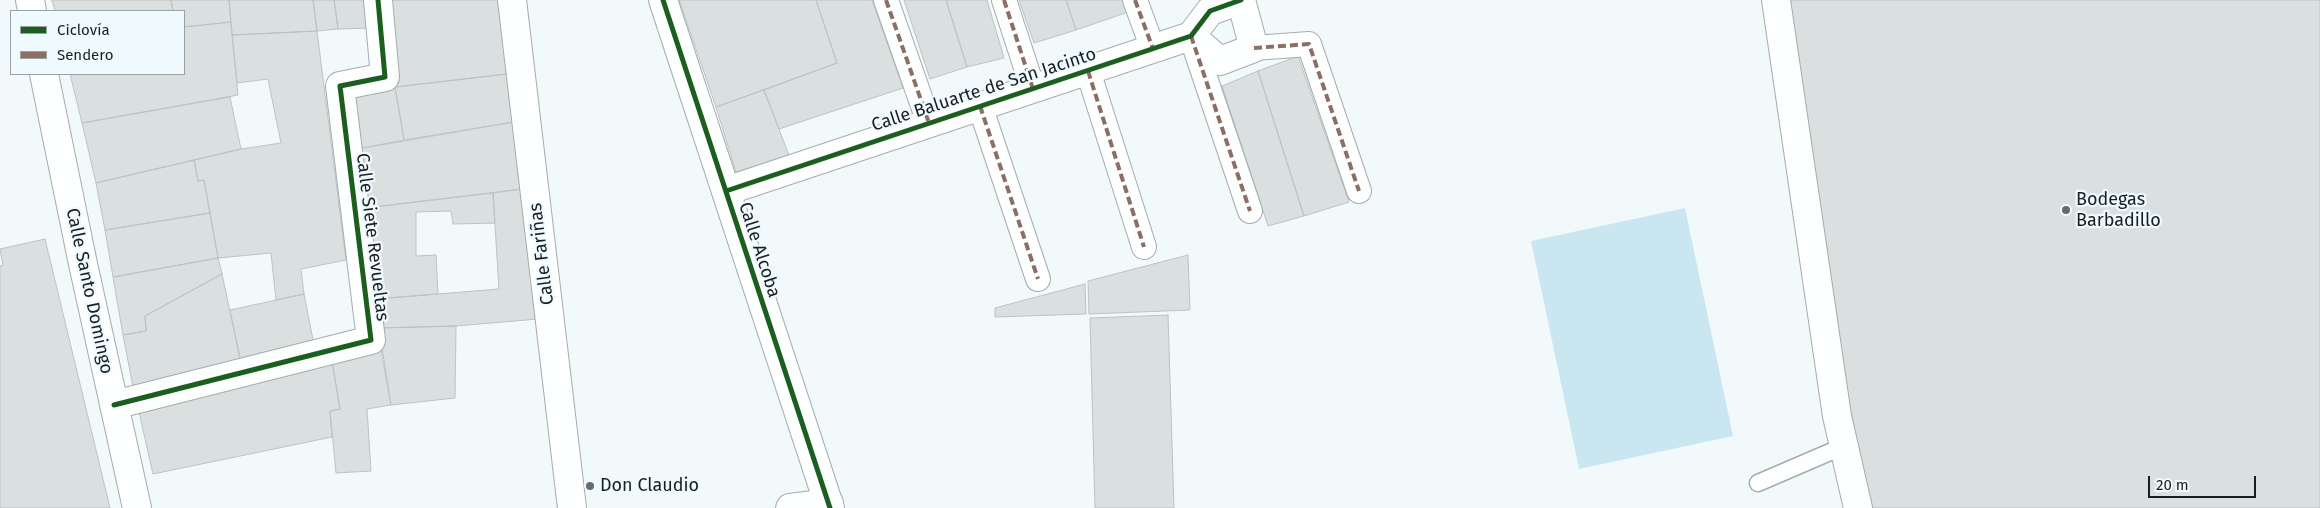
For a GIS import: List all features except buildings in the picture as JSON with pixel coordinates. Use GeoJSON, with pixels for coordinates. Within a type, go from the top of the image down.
{"type":"FeatureCollection","features":[{"type":"Feature","properties":{"kind":"street","name":"Calle Siete Revueltas"},"geometry":{"type":"LineString","coordinates":[[114,405],[371,340],[340,86],[385,77],[378,0]]}},
{"type":"Feature","properties":{"kind":"street","name":"Calle Fariñas"},"geometry":{"type":"LineString","coordinates":[[512,0],[572,508]]}},
{"type":"Feature","properties":{"kind":"street","name":"Calle Alcoba"},"geometry":{"type":"LineString","coordinates":[[663,0],[829,506]]}},
{"type":"Feature","properties":{"kind":"street"},"geometry":{"type":"LineString","coordinates":[[886,0],[929,124]]}},
{"type":"Feature","properties":{"kind":"street"},"geometry":{"type":"LineString","coordinates":[[1004,0],[1033,89]]}},
{"type":"Feature","properties":{"kind":"street"},"geometry":{"type":"LineString","coordinates":[[1135,0],[1153,49]]}},
{"type":"Feature","properties":{"kind":"street"},"geometry":{"type":"LineString","coordinates":[[1191,36],[1210,11],[1241,0],[1254,48]]}},
{"type":"Feature","properties":{"kind":"street"},"geometry":{"type":"LineString","coordinates":[[1776,0],[1836,407],[1858,508]]}},
{"type":"Feature","properties":{"kind":"street","name":"Calle Baluarte de San Jacinto"},"geometry":{"type":"LineString","coordinates":[[726,191],[1191,36]]}},
{"type":"Feature","properties":{"kind":"street"},"geometry":{"type":"LineString","coordinates":[[1191,36],[1220,61],[1254,48],[1309,44],[1359,191]]}},
{"type":"Feature","properties":{"kind":"street"},"geometry":{"type":"LineString","coordinates":[[1191,36],[1250,210]]}},
{"type":"Feature","properties":{"kind":"street"},"geometry":{"type":"LineString","coordinates":[[1088,71],[1144,247]]}},
{"type":"Feature","properties":{"kind":"street","name":"Calle Santo Domingo"},"geometry":{"type":"LineString","coordinates":[[44,75],[82,264],[137,508]]}},
{"type":"Feature","properties":{"kind":"street"},"geometry":{"type":"LineString","coordinates":[[980,106],[1038,279]]}},
{"type":"Feature","properties":{"kind":"street"},"geometry":{"type":"LineString","coordinates":[[790,508],[829,506]]}},
{"type":"Feature","properties":{"kind":"lane"},"geometry":{"type":"LineString","coordinates":[[1758,483],[1844,446]]}},
{"type":"Feature","properties":{"kind":"shaded area"},"geometry":{"type":"Polygon","coordinates":[[[1685,208],[1733,436],[1579,469],[1531,241],[1685,208]]]}},
{"type":"Feature","properties":{"kind":"marked path"},"geometry":{"type":"LineString","coordinates":[[886,0],[929,123]]}},
{"type":"Feature","properties":{"kind":"marked path"},"geometry":{"type":"LineString","coordinates":[[1004,0],[1033,89]]}},
{"type":"Feature","properties":{"kind":"marked path"},"geometry":{"type":"LineString","coordinates":[[1135,0],[1153,49]]}},
{"type":"Feature","properties":{"kind":"marked path"},"geometry":{"type":"LineString","coordinates":[[1191,36],[1250,211]]}},
{"type":"Feature","properties":{"kind":"marked path"},"geometry":{"type":"LineString","coordinates":[[1254,48],[1309,44],[1359,191]]}},
{"type":"Feature","properties":{"kind":"marked path"},"geometry":{"type":"LineString","coordinates":[[1088,71],[1144,247]]}},
{"type":"Feature","properties":{"kind":"marked path"},"geometry":{"type":"LineString","coordinates":[[980,106],[1038,279]]}},
{"type":"Feature","properties":{"kind":"cycle path"},"geometry":{"type":"LineString","coordinates":[[114,405],[371,340],[340,86],[385,77],[378,0]]}},
{"type":"Feature","properties":{"kind":"cycle path"},"geometry":{"type":"LineString","coordinates":[[663,0],[830,508]]}},
{"type":"Feature","properties":{"kind":"cycle path"},"geometry":{"type":"LineString","coordinates":[[726,191],[1191,36],[1210,11],[1241,0]]}},
{"type":"Feature","properties":{"kind":"place","name":"Bodegas Barbadillo"},"geometry":{"type":"Point","coordinates":[2066,210]}},
{"type":"Feature","properties":{"kind":"place","name":"Don Claudio"},"geometry":{"type":"Point","coordinates":[590,486]}}]}
